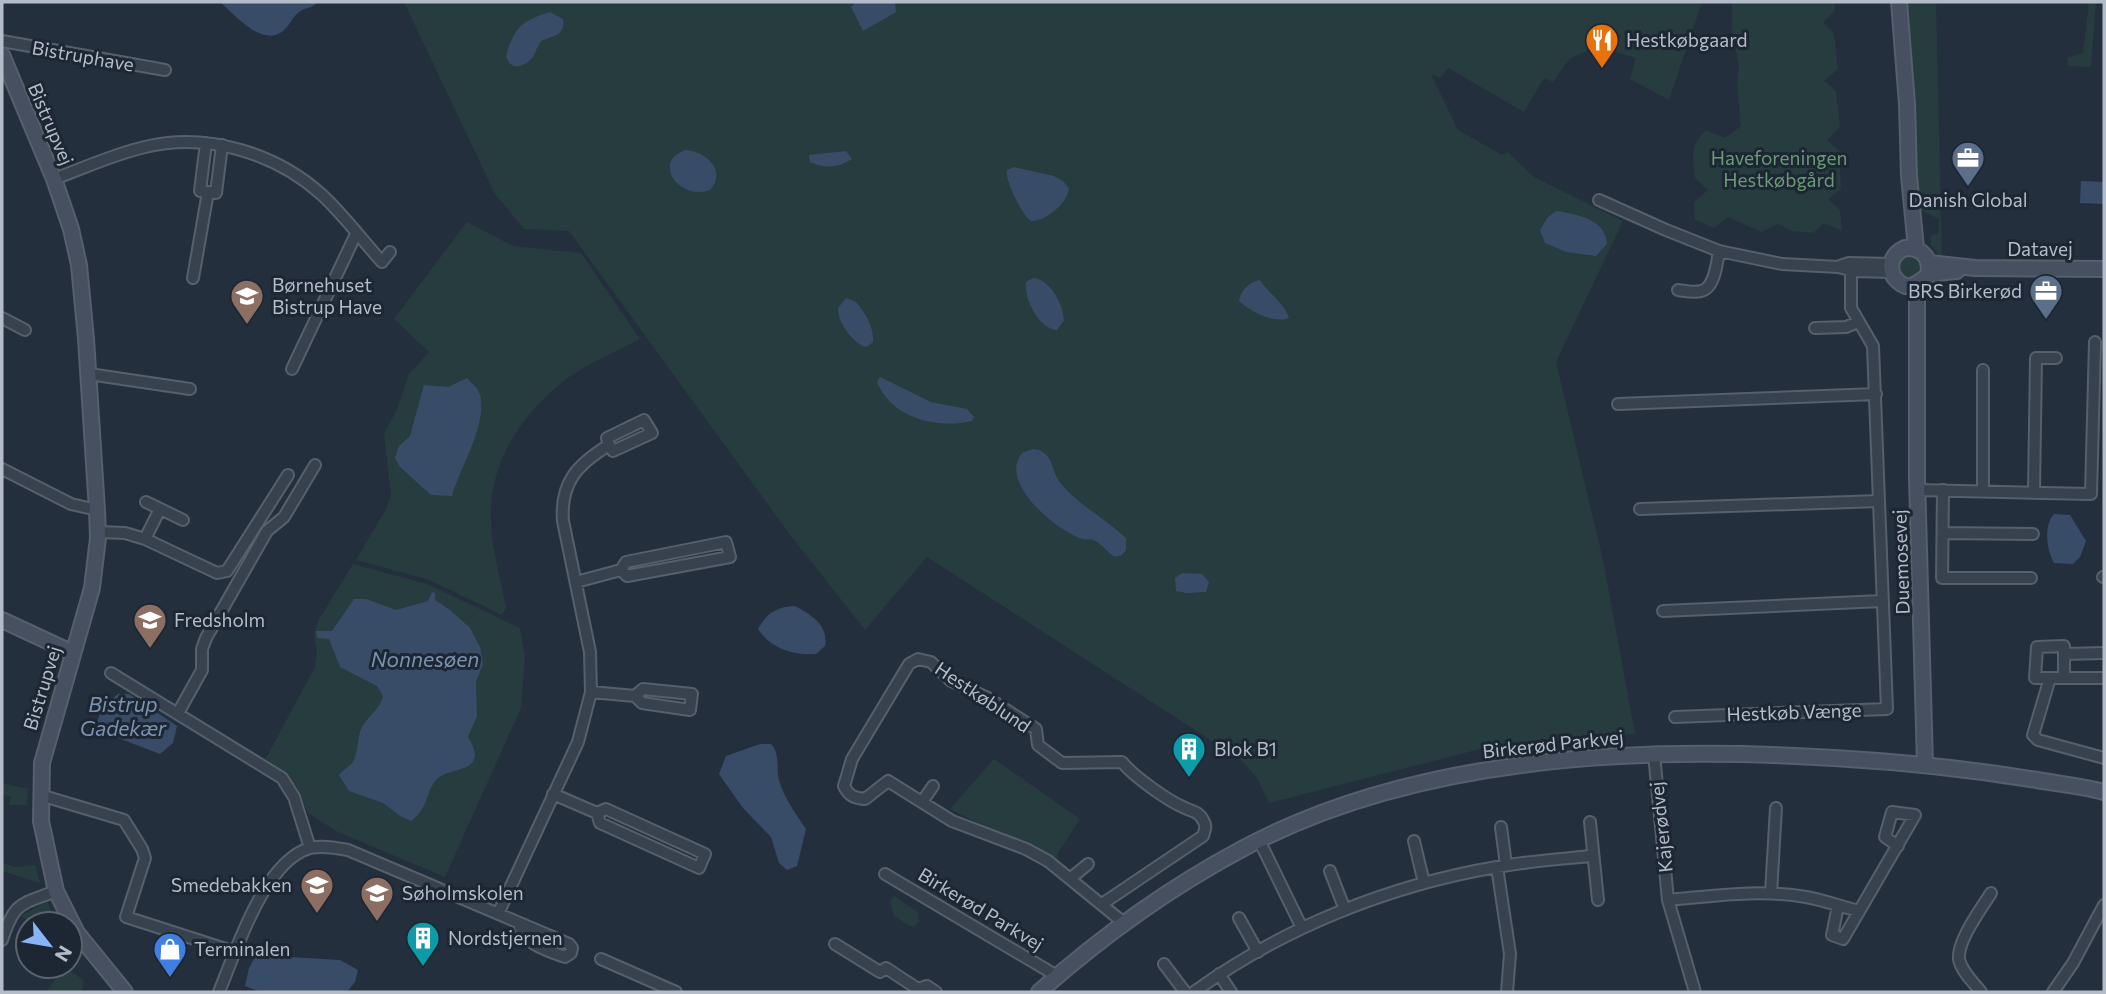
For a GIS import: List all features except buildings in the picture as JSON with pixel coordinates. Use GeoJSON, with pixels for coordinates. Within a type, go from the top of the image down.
{"type":"FeatureCollection","features":[{"type":"Feature","properties":{"kind":"street"},"geometry":{"type":"LineString","coordinates":[[1899,2],[1907,104],[1909,176],[1906,189],[1910,248]]}},
{"type":"Feature","properties":{"kind":"street","name":"Bistruphave"},"geometry":{"type":"LineString","coordinates":[[2,41],[165,70]]}},
{"type":"Feature","properties":{"kind":"street","name":"Bistrupvej"},"geometry":{"type":"LineString","coordinates":[[2,55],[54,179],[71,229],[79,265],[97,510],[98,532],[92,588],[45,746],[40,794],[41,821],[56,891],[77,933],[125,992]]}},
{"type":"Feature","properties":{"kind":"street"},"geometry":{"type":"LineString","coordinates":[[54,179],[148,146],[206,143],[222,145],[274,162],[296,174],[323,196],[382,262],[390,252]]}},
{"type":"Feature","properties":{"kind":"street"},"geometry":{"type":"LineString","coordinates":[[206,143],[200,191],[216,192],[222,145]]}},
{"type":"Feature","properties":{"kind":"street"},"geometry":{"type":"LineString","coordinates":[[193,278],[208,192]]}},
{"type":"Feature","properties":{"kind":"street"},"geometry":{"type":"LineString","coordinates":[[1599,201],[1719,251],[1782,264],[1838,267],[1851,271],[1891,268]]}},
{"type":"Feature","properties":{"kind":"street"},"geometry":{"type":"LineString","coordinates":[[292,369],[356,234]]}},
{"type":"Feature","properties":{"kind":"street"},"geometry":{"type":"LineString","coordinates":[[1910,248],[1926,255],[1920,278],[1898,282],[1891,268],[1896,254],[1910,248]]}},
{"type":"Feature","properties":{"kind":"street"},"geometry":{"type":"LineString","coordinates":[[1678,290],[1702,291],[1708,288],[1712,282],[1719,251]]}},
{"type":"Feature","properties":{"kind":"street"},"geometry":{"type":"LineString","coordinates":[[1838,267],[1849,263],[1891,268]]}},
{"type":"Feature","properties":{"kind":"street","name":"Datavej"},"geometry":{"type":"LineString","coordinates":[[1920,278],[1975,268],[2104,269]]}},
{"type":"Feature","properties":{"kind":"street","name":"Hestkøb Vænge"},"geometry":{"type":"LineString","coordinates":[[1675,717],[1887,709],[1873,346],[1851,308],[1851,271]]}},
{"type":"Feature","properties":{"kind":"street","name":"Duemosevej"},"geometry":{"type":"LineString","coordinates":[[1920,278],[1913,349],[1916,354],[1925,764]]}},
{"type":"Feature","properties":{"kind":"street"},"geometry":{"type":"LineString","coordinates":[[2,318],[25,330]]}},
{"type":"Feature","properties":{"kind":"street"},"geometry":{"type":"LineString","coordinates":[[1815,328],[1846,327],[1858,322]]}},
{"type":"Feature","properties":{"kind":"street"},"geometry":{"type":"LineString","coordinates":[[1917,490],[2091,494],[2095,342]]}},
{"type":"Feature","properties":{"kind":"street"},"geometry":{"type":"LineString","coordinates":[[2035,492],[2036,358],[2056,358]]}},
{"type":"Feature","properties":{"kind":"street"},"geometry":{"type":"LineString","coordinates":[[1983,370],[1983,491]]}},
{"type":"Feature","properties":{"kind":"street"},"geometry":{"type":"LineString","coordinates":[[89,374],[190,389]]}},
{"type":"Feature","properties":{"kind":"street"},"geometry":{"type":"LineString","coordinates":[[1618,404],[1876,394]]}},
{"type":"Feature","properties":{"kind":"street"},"geometry":{"type":"LineString","coordinates":[[498,914],[578,742],[591,692],[590,652],[562,506],[573,474],[587,458],[609,445]]}},
{"type":"Feature","properties":{"kind":"street"},"geometry":{"type":"LineString","coordinates":[[178,713],[202,670],[202,649],[206,638],[267,531],[284,517],[315,466]]}},
{"type":"Feature","properties":{"kind":"street"},"geometry":{"type":"LineString","coordinates":[[2,470],[71,504],[97,510]]}},
{"type":"Feature","properties":{"kind":"street"},"geometry":{"type":"LineString","coordinates":[[98,532],[125,533],[145,539],[217,573],[228,571],[288,475]]}},
{"type":"Feature","properties":{"kind":"street"},"geometry":{"type":"LineString","coordinates":[[1943,491],[1942,578],[2031,578]]}},
{"type":"Feature","properties":{"kind":"street"},"geometry":{"type":"LineString","coordinates":[[1640,509],[1879,501]]}},
{"type":"Feature","properties":{"kind":"street"},"geometry":{"type":"LineString","coordinates":[[146,502],[183,520]]}},
{"type":"Feature","properties":{"kind":"street"},"geometry":{"type":"LineString","coordinates":[[145,539],[160,509]]}},
{"type":"Feature","properties":{"kind":"street"},"geometry":{"type":"LineString","coordinates":[[1943,533],[2033,534]]}},
{"type":"Feature","properties":{"kind":"street"},"geometry":{"type":"LineString","coordinates":[[576,582],[621,570],[626,562],[726,542],[729,550],[730,557],[640,574],[627,576],[621,570]]}},
{"type":"Feature","properties":{"kind":"street"},"geometry":{"type":"LineString","coordinates":[[1663,611],[1882,601]]}},
{"type":"Feature","properties":{"kind":"street"},"geometry":{"type":"LineString","coordinates":[[2,620],[73,653]]}},
{"type":"Feature","properties":{"kind":"street"},"geometry":{"type":"LineString","coordinates":[[2064,678],[2064,646],[2037,647],[2035,678],[2050,678],[2064,678],[2104,678]]}},
{"type":"Feature","properties":{"kind":"street"},"geometry":{"type":"LineString","coordinates":[[2064,654],[2104,653]]}},
{"type":"Feature","properties":{"kind":"street","name":"Hestkøblund"},"geometry":{"type":"LineString","coordinates":[[1102,904],[1203,836],[1206,825],[1202,818],[1195,811],[1184,808],[1130,773],[1122,762],[1062,763],[1038,745],[1036,729],[986,697],[951,681],[931,662],[918,659],[909,664],[852,759],[844,786],[855,799],[865,799],[888,781],[952,821],[1026,849],[1048,861],[1124,923]]}},
{"type":"Feature","properties":{"kind":"street"},"geometry":{"type":"LineString","coordinates":[[111,673],[282,778],[295,797],[310,848]]}},
{"type":"Feature","properties":{"kind":"street"},"geometry":{"type":"LineString","coordinates":[[2050,678],[2034,735],[2038,740],[2104,758]]}},
{"type":"Feature","properties":{"kind":"street"},"geometry":{"type":"LineString","coordinates":[[591,692],[635,696],[642,703],[690,710],[692,694],[643,689],[635,696]]}},
{"type":"Feature","properties":{"kind":"street","name":"Birkerød Parkvej"},"geometry":{"type":"LineString","coordinates":[[1039,992],[1124,923],[1173,889],[1259,840],[1335,808],[1404,787],[1464,774],[1555,761],[1654,754],[1757,753],[1925,764],[2104,792]]}},
{"type":"Feature","properties":{"kind":"street","name":"Kajerødvej"},"geometry":{"type":"LineString","coordinates":[[1654,754],[1668,900],[1695,992]]}},
{"type":"Feature","properties":{"kind":"street"},"geometry":{"type":"LineString","coordinates":[[922,802],[933,786]]}},
{"type":"Feature","properties":{"kind":"street"},"geometry":{"type":"LineString","coordinates":[[40,794],[124,820],[145,858],[126,917],[236,952]]}},
{"type":"Feature","properties":{"kind":"street"},"geometry":{"type":"LineString","coordinates":[[553,794],[597,813],[606,809],[705,854],[699,868],[600,823],[597,813]]}},
{"type":"Feature","properties":{"kind":"street"},"geometry":{"type":"LineString","coordinates":[[1771,894],[1776,808]]}},
{"type":"Feature","properties":{"kind":"street"},"geometry":{"type":"LineString","coordinates":[[1590,822],[1598,900]]}},
{"type":"Feature","properties":{"kind":"street"},"geometry":{"type":"LineString","coordinates":[[1501,827],[1510,954],[1507,992]]}},
{"type":"Feature","properties":{"kind":"street"},"geometry":{"type":"LineString","coordinates":[[1259,840],[1302,928]]}},
{"type":"Feature","properties":{"kind":"street"},"geometry":{"type":"LineString","coordinates":[[1413,841],[1424,883]]}},
{"type":"Feature","properties":{"kind":"street"},"geometry":{"type":"LineString","coordinates":[[219,992],[261,897],[277,870],[310,848],[331,846],[348,850],[569,944],[571,953],[565,957],[528,940],[519,924]]}},
{"type":"Feature","properties":{"kind":"street"},"geometry":{"type":"LineString","coordinates":[[1838,906],[1832,935],[1843,939],[1898,846]]}},
{"type":"Feature","properties":{"kind":"street"},"geometry":{"type":"LineString","coordinates":[[1194,992],[1219,974],[1302,928],[1385,895],[1424,883],[1502,866],[1592,856]]}},
{"type":"Feature","properties":{"kind":"street"},"geometry":{"type":"LineString","coordinates":[[1071,878],[1088,864]]}},
{"type":"Feature","properties":{"kind":"street"},"geometry":{"type":"LineString","coordinates":[[1331,871],[1345,910]]}},
{"type":"Feature","properties":{"kind":"street","name":"Birkerød Parkvej"},"geometry":{"type":"LineString","coordinates":[[885,874],[1057,976]]}},
{"type":"Feature","properties":{"kind":"street"},"geometry":{"type":"LineString","coordinates":[[2,940],[10,916],[17,906],[56,891]]}},
{"type":"Feature","properties":{"kind":"street","name":"Kajerødvej"},"geometry":{"type":"LineString","coordinates":[[1668,900],[1748,893],[1771,894],[1807,897],[1859,911]]}},
{"type":"Feature","properties":{"kind":"street"},"geometry":{"type":"LineString","coordinates":[[1981,992],[1959,958],[1961,943],[1991,893]]}},
{"type":"Feature","properties":{"kind":"street"},"geometry":{"type":"LineString","coordinates":[[2053,992],[2073,963],[2104,905]]}},
{"type":"Feature","properties":{"kind":"street"},"geometry":{"type":"LineString","coordinates":[[1238,918],[1258,952]]}},
{"type":"Feature","properties":{"kind":"street"},"geometry":{"type":"LineString","coordinates":[[835,944],[880,972],[886,968],[918,989],[927,986],[936,992]]}},
{"type":"Feature","properties":{"kind":"street"},"geometry":{"type":"LineString","coordinates":[[601,959],[676,992]]}},
{"type":"Feature","properties":{"kind":"street"},"geometry":{"type":"LineString","coordinates":[[1164,964],[1185,992]]}},
{"type":"Feature","properties":{"kind":"street"},"geometry":{"type":"LineString","coordinates":[[1219,974],[1231,992]]}},
{"type":"Feature","properties":{"kind":"green space"},"geometry":{"type":"Polygon","coordinates":[[[404,2],[1702,2],[1669,100],[1630,79],[1636,58],[1591,45],[1585,52],[1569,59],[1553,82],[1544,78],[1524,112],[1448,68],[1440,78],[1431,74],[1458,130],[1502,155],[1508,152],[1534,177],[1623,221],[1556,362],[1603,560],[1635,734],[1496,745],[1269,803],[1257,778],[1240,759],[927,557],[865,630],[791,536],[569,231],[524,229],[495,194],[404,2]]]}},
{"type":"Feature","properties":{"kind":"green space","name":"Haveforeningen Hestkøbgård"},"geometry":{"type":"Polygon","coordinates":[[[1732,2],[1834,2],[1835,11],[1823,22],[1834,34],[1838,69],[1824,81],[1836,91],[1840,127],[1827,140],[1839,151],[1841,189],[1828,199],[1840,210],[1842,231],[1824,223],[1813,233],[1792,231],[1778,224],[1761,232],[1728,217],[1714,228],[1695,220],[1694,202],[1708,190],[1695,178],[1693,152],[1697,142],[1706,130],[1725,138],[1741,126],[1737,87],[1739,67],[1732,29],[1732,2]]]}},
{"type":"Feature","properties":{"kind":"green space"},"geometry":{"type":"Polygon","coordinates":[[[1906,2],[1936,2],[1942,259],[1931,245],[1931,235],[1938,234],[1939,219],[1917,208],[1906,2]]]}},
{"type":"Feature","properties":{"kind":"green space"},"geometry":{"type":"Polygon","coordinates":[[[2089,2],[2096,2],[2091,67],[2068,66],[2067,58],[2083,53],[2089,2]]]}},
{"type":"Feature","properties":{"kind":"green space"},"geometry":{"type":"Polygon","coordinates":[[[467,222],[513,246],[581,253],[640,339],[565,380],[534,409],[510,442],[501,461],[491,501],[493,544],[506,608],[502,615],[430,580],[356,560],[386,509],[391,495],[384,434],[397,409],[409,374],[429,352],[394,319],[467,222]]]}},
{"type":"Feature","properties":{"kind":"green space"},"geometry":{"type":"Polygon","coordinates":[[[1912,255],[1922,260],[1922,276],[1907,280],[1901,275],[1899,267],[1905,257],[1912,255]]]}},
{"type":"Feature","properties":{"kind":"green space"},"geometry":{"type":"Polygon","coordinates":[[[353,564],[427,584],[520,628],[525,657],[521,708],[445,877],[338,832],[308,813],[296,786],[265,760],[315,667],[317,651],[314,635],[318,621],[353,564]]]}},
{"type":"Feature","properties":{"kind":"green space"},"geometry":{"type":"Polygon","coordinates":[[[994,759],[1080,819],[1058,853],[1056,862],[950,809],[994,759]]]}},
{"type":"Feature","properties":{"kind":"green space"},"geometry":{"type":"Polygon","coordinates":[[[2,783],[28,789],[27,805],[9,805],[11,797],[2,794],[2,783]]]}},
{"type":"Feature","properties":{"kind":"green space"},"geometry":{"type":"Polygon","coordinates":[[[2,863],[15,867],[35,865],[40,883],[2,871],[2,863]]]}},
{"type":"Feature","properties":{"kind":"green space"},"geometry":{"type":"Polygon","coordinates":[[[894,896],[918,912],[919,921],[914,927],[894,916],[890,902],[894,896]]]}},
{"type":"Feature","properties":{"kind":"green space"},"geometry":{"type":"Polygon","coordinates":[[[47,902],[51,910],[32,910],[47,902]]]}},
{"type":"Feature","properties":{"kind":"green space"},"geometry":{"type":"Polygon","coordinates":[[[55,980],[84,981],[81,992],[46,992],[55,980]]]}},
{"type":"Feature","properties":{"kind":"water"},"geometry":{"type":"Polygon","coordinates":[[[220,2],[318,2],[299,12],[283,31],[272,36],[256,32],[220,2]]]}},
{"type":"Feature","properties":{"kind":"water"},"geometry":{"type":"Polygon","coordinates":[[[856,2],[895,2],[896,12],[863,31],[851,7],[856,2]]]}},
{"type":"Feature","properties":{"kind":"water"},"geometry":{"type":"Polygon","coordinates":[[[550,12],[563,19],[560,32],[541,41],[526,64],[511,64],[506,56],[516,32],[525,22],[550,12]]]}},
{"type":"Feature","properties":{"kind":"water"},"geometry":{"type":"Polygon","coordinates":[[[686,150],[701,154],[712,164],[716,176],[710,190],[688,190],[673,178],[671,162],[676,155],[686,150]]]}},
{"type":"Feature","properties":{"kind":"water"},"geometry":{"type":"Polygon","coordinates":[[[846,151],[852,159],[841,164],[831,167],[810,162],[809,155],[846,151]]]}},
{"type":"Feature","properties":{"kind":"water"},"geometry":{"type":"Polygon","coordinates":[[[1014,167],[1054,176],[1063,181],[1069,188],[1065,200],[1049,215],[1031,221],[1019,205],[1008,181],[1007,170],[1014,167]]]}},
{"type":"Feature","properties":{"kind":"water"},"geometry":{"type":"Polygon","coordinates":[[[2081,181],[2104,182],[2104,204],[2080,203],[2081,181]]]}},
{"type":"Feature","properties":{"kind":"water"},"geometry":{"type":"Polygon","coordinates":[[[1556,211],[1581,216],[1596,223],[1607,244],[1596,256],[1566,252],[1545,243],[1540,230],[1548,217],[1556,211]]]}},
{"type":"Feature","properties":{"kind":"water"},"geometry":{"type":"Polygon","coordinates":[[[1033,278],[1045,283],[1058,300],[1064,320],[1057,330],[1044,324],[1030,304],[1026,282],[1033,278]]]}},
{"type":"Feature","properties":{"kind":"water"},"geometry":{"type":"Polygon","coordinates":[[[1260,280],[1289,318],[1269,318],[1239,301],[1246,287],[1260,280]]]}},
{"type":"Feature","properties":{"kind":"water"},"geometry":{"type":"Polygon","coordinates":[[[846,298],[856,302],[869,321],[873,342],[867,347],[852,337],[840,319],[838,308],[846,298]]]}},
{"type":"Feature","properties":{"kind":"water"},"geometry":{"type":"Polygon","coordinates":[[[880,377],[931,402],[967,409],[974,417],[972,421],[944,423],[931,422],[904,413],[884,395],[877,382],[880,377]]]}},
{"type":"Feature","properties":{"kind":"water"},"geometry":{"type":"Polygon","coordinates":[[[467,378],[478,390],[481,401],[478,428],[452,496],[431,495],[400,467],[395,458],[399,446],[410,436],[424,385],[448,387],[467,378]]]}},
{"type":"Feature","properties":{"kind":"water"},"geometry":{"type":"Polygon","coordinates":[[[1033,449],[1049,458],[1058,480],[1069,493],[1126,538],[1126,550],[1122,555],[1115,557],[1096,541],[1071,534],[1033,504],[1018,478],[1017,465],[1022,453],[1033,449]]]}},
{"type":"Feature","properties":{"kind":"water"},"geometry":{"type":"Polygon","coordinates":[[[2054,514],[2070,515],[2086,541],[2080,557],[2073,564],[2054,563],[2052,558],[2047,532],[2054,514]]]}},
{"type":"Feature","properties":{"kind":"water"},"geometry":{"type":"Polygon","coordinates":[[[1182,573],[1202,574],[1209,582],[1206,592],[1176,591],[1175,578],[1182,573]]]}},
{"type":"Feature","properties":{"kind":"water","name":"Nonnesøen"},"geometry":{"type":"Polygon","coordinates":[[[432,592],[435,593],[435,600],[470,628],[480,647],[483,664],[476,682],[477,716],[468,737],[475,757],[466,767],[437,779],[421,810],[411,821],[383,803],[349,791],[339,775],[354,760],[362,727],[383,696],[377,686],[340,667],[329,639],[317,638],[316,631],[332,631],[354,599],[366,599],[396,610],[428,601],[432,592]]]}},
{"type":"Feature","properties":{"kind":"water"},"geometry":{"type":"Polygon","coordinates":[[[795,606],[813,617],[824,632],[825,646],[816,654],[799,653],[776,646],[758,629],[773,612],[795,606]]]}},
{"type":"Feature","properties":{"kind":"water","name":"Bistrup Gadekær"},"geometry":{"type":"Polygon","coordinates":[[[118,694],[129,694],[177,726],[173,743],[160,754],[108,734],[97,722],[103,706],[118,694]]]}},
{"type":"Feature","properties":{"kind":"water"},"geometry":{"type":"Polygon","coordinates":[[[760,744],[771,744],[774,747],[782,789],[806,829],[797,866],[787,870],[779,863],[771,837],[743,808],[719,774],[726,756],[760,744]]]}},
{"type":"Feature","properties":{"kind":"water"},"geometry":{"type":"Polygon","coordinates":[[[256,955],[340,960],[358,970],[355,982],[347,992],[261,992],[245,986],[249,968],[256,955]]]}},
{"type":"Feature","properties":{"kind":"place","name":"Hestkøbgaard"},"geometry":{"type":"Point","coordinates":[1602,70]}},
{"type":"Feature","properties":{"kind":"place","name":"Danish Global"},"geometry":{"type":"Point","coordinates":[1968,188]}},
{"type":"Feature","properties":{"kind":"place","name":"BRS Birkerød"},"geometry":{"type":"Point","coordinates":[2046,321]}},
{"type":"Feature","properties":{"kind":"place","name":"Børnehuset Bistrup Have"},"geometry":{"type":"Point","coordinates":[247,326]}},
{"type":"Feature","properties":{"kind":"place","name":"Fredsholm"},"geometry":{"type":"Point","coordinates":[150,650]}},
{"type":"Feature","properties":{"kind":"place","name":"Blok B1"},"geometry":{"type":"Point","coordinates":[1189,779]}},
{"type":"Feature","properties":{"kind":"place","name":"Smedebakken"},"geometry":{"type":"Point","coordinates":[317,915]}},
{"type":"Feature","properties":{"kind":"place","name":"Søholmskolen"},"geometry":{"type":"Point","coordinates":[377,923]}},
{"type":"Feature","properties":{"kind":"place","name":"Nordstjernen"},"geometry":{"type":"Point","coordinates":[423,968]}},
{"type":"Feature","properties":{"kind":"place","name":"Terminalen"},"geometry":{"type":"Point","coordinates":[170,979]}}]}
